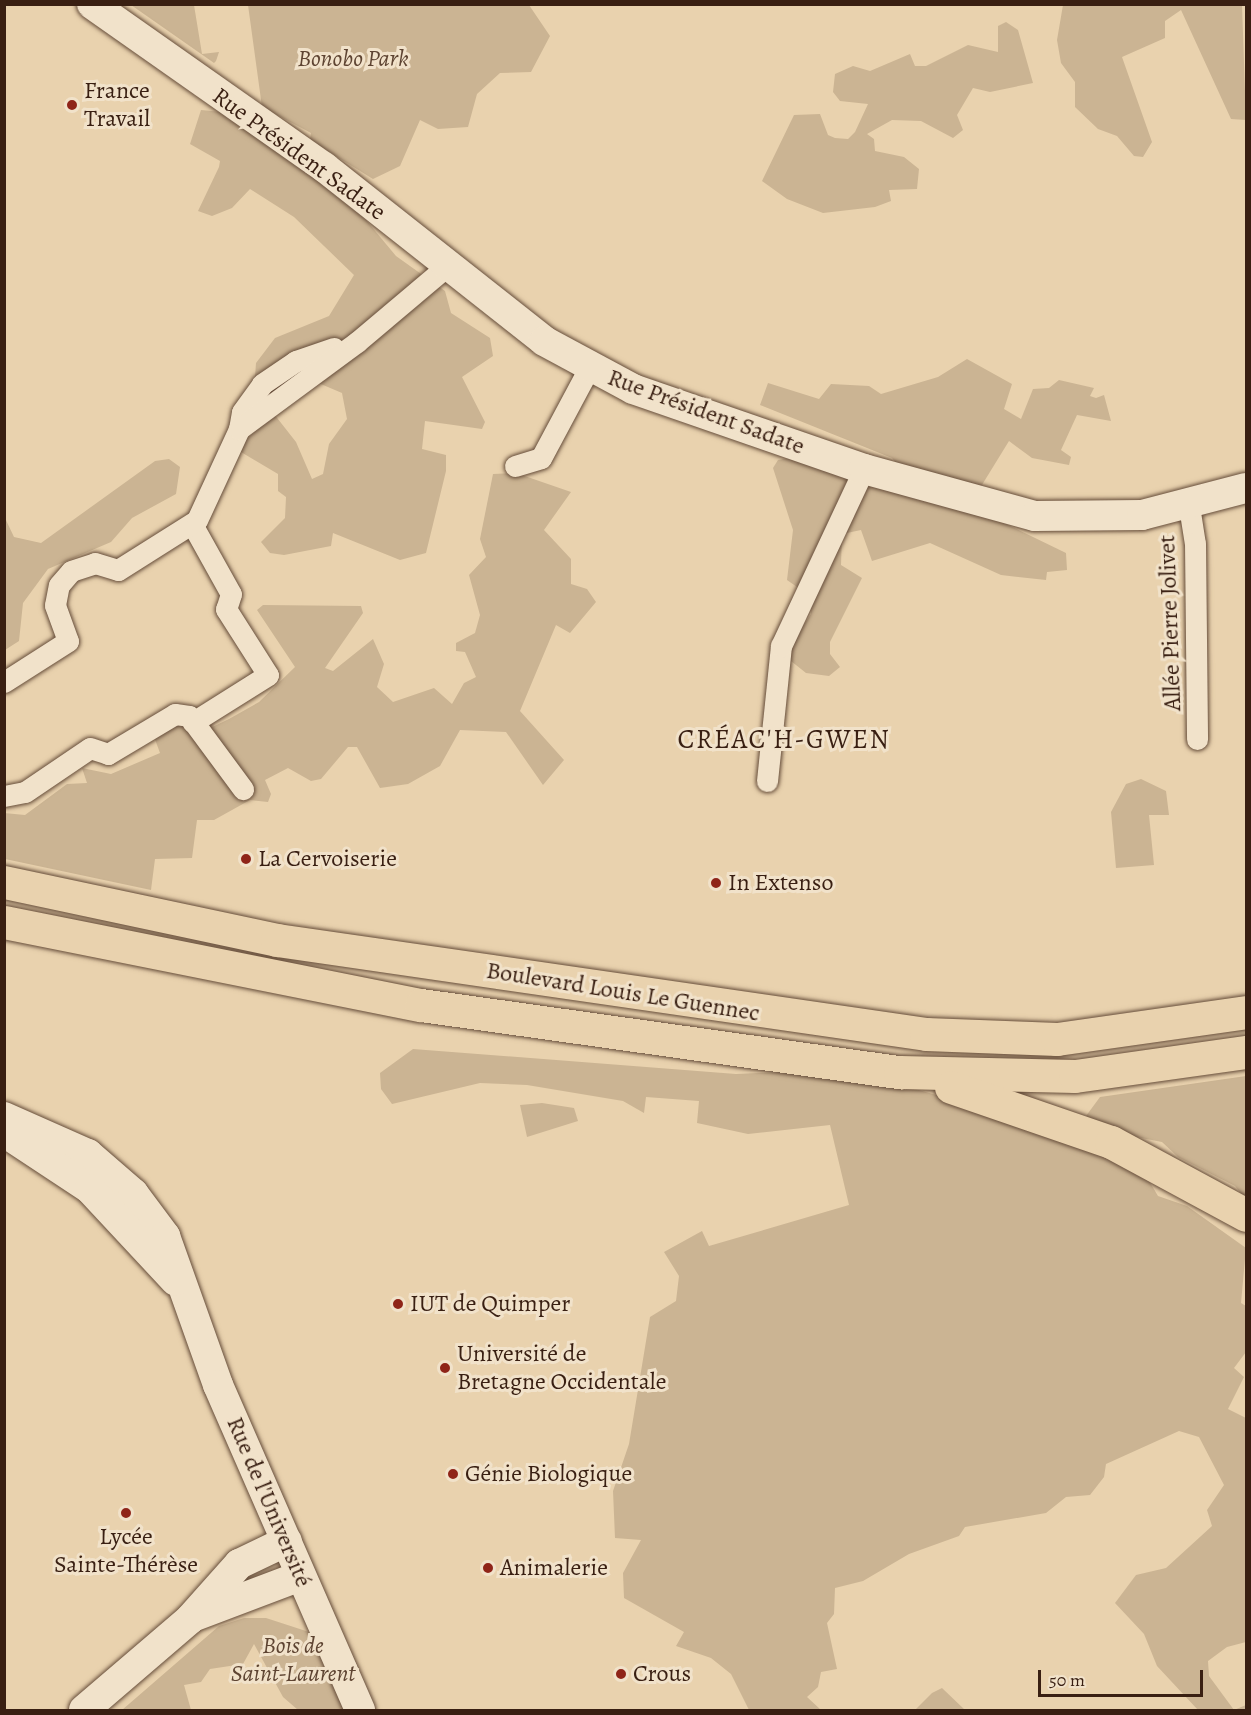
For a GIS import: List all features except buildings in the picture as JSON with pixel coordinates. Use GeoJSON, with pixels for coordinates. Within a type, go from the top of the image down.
{"type":"FeatureCollection","features":[{"type":"Feature","properties":{"kind":"main road","name":"Boulevard Louis Le Guennec"},"geometry":{"type":"LineString","coordinates":[[4,882],[277,940],[864,1026],[972,1038],[1057,1039],[1246,1012]]}},
{"type":"Feature","properties":{"kind":"main road","name":"Boulevard Louis Le Guennec"},"geometry":{"type":"LineString","coordinates":[[4,922],[410,1004],[900,1072],[1086,1076],[1246,1052]]}},
{"type":"Feature","properties":{"kind":"main road"},"geometry":{"type":"LineString","coordinates":[[864,1026],[1110,1016],[1246,991]]}},
{"type":"Feature","properties":{"kind":"main road"},"geometry":{"type":"LineString","coordinates":[[900,1072],[1111,1142],[1246,1215]]}},
{"type":"Feature","properties":{"kind":"street","name":"Rue Président Sadate"},"geometry":{"type":"LineString","coordinates":[[92,4],[324,167],[537,336],[590,368],[683,408],[864,469],[1035,516],[1096,519],[1190,506],[1246,488]]}},
{"type":"Feature","properties":{"kind":"street"},"geometry":{"type":"LineString","coordinates":[[4,682],[68,641],[55,606],[59,585],[71,571],[95,563],[118,570],[192,524],[206,507],[239,429],[357,342],[448,265]]}},
{"type":"Feature","properties":{"kind":"street"},"geometry":{"type":"LineString","coordinates":[[515,466],[541,458],[590,368]]}},
{"type":"Feature","properties":{"kind":"street"},"geometry":{"type":"LineString","coordinates":[[767,781],[781,646],[864,469]]}},
{"type":"Feature","properties":{"kind":"street","name":"Allée Pierre Jolivet"},"geometry":{"type":"LineString","coordinates":[[1190,506],[1195,543],[1197,739]]}},
{"type":"Feature","properties":{"kind":"street"},"geometry":{"type":"LineString","coordinates":[[192,524],[231,594],[226,609],[268,675],[193,722]]}},
{"type":"Feature","properties":{"kind":"street"},"geometry":{"type":"LineString","coordinates":[[4,796],[25,792],[90,748],[108,754],[175,714],[193,722],[243,789]]}},
{"type":"Feature","properties":{"kind":"street","name":"Rue de l'Université"},"geometry":{"type":"LineString","coordinates":[[4,1117],[64,1140],[133,1193],[165,1236],[184,1292],[301,1575],[360,1710]]}},
{"type":"Feature","properties":{"kind":"street","name":"Rue de l'Université"},"geometry":{"type":"LineString","coordinates":[[4,1132],[90,1189],[184,1292]]}},
{"type":"Feature","properties":{"kind":"street"},"geometry":{"type":"LineString","coordinates":[[84,1710],[190,1619],[239,1564],[287,1541]]}},
{"type":"Feature","properties":{"kind":"street"},"geometry":{"type":"LineString","coordinates":[[190,1619],[301,1575]]}},
{"type":"Feature","properties":{"kind":"green space"},"geometry":{"type":"Polygon","coordinates":[[[131,5],[194,5],[202,54],[219,52],[216,61],[214,63],[131,5]]]}},
{"type":"Feature","properties":{"kind":"green space","name":"Bonobo Park"},"geometry":{"type":"Polygon","coordinates":[[[248,5],[529,5],[550,36],[531,72],[500,73],[477,94],[468,127],[438,129],[420,120],[400,166],[373,179],[310,140],[311,133],[262,107],[248,5]]]}},
{"type":"Feature","properties":{"kind":"green space"},"geometry":{"type":"Polygon","coordinates":[[[1063,5],[1242,5],[1246,120],[1231,119],[1181,10],[1165,21],[1165,38],[1122,57],[1152,142],[1143,157],[1134,156],[1117,136],[1098,129],[1075,107],[1075,82],[1061,63],[1057,40],[1063,5]]]}},
{"type":"Feature","properties":{"kind":"green space"},"geometry":{"type":"Polygon","coordinates":[[[1006,22],[1018,30],[1033,83],[990,92],[973,88],[957,115],[963,130],[953,138],[921,121],[892,120],[867,134],[874,139],[875,151],[904,157],[919,169],[917,189],[889,190],[891,201],[875,207],[823,213],[787,199],[762,181],[794,115],[820,114],[828,135],[835,138],[848,139],[855,132],[868,104],[840,101],[833,92],[835,74],[853,66],[870,71],[910,54],[915,66],[926,66],[968,45],[998,52],[998,26],[1006,22]]]}},
{"type":"Feature","properties":{"kind":"green space"},"geometry":{"type":"Polygon","coordinates":[[[201,110],[221,112],[356,208],[396,256],[445,291],[451,313],[490,338],[493,356],[462,377],[485,422],[482,429],[425,421],[422,449],[446,455],[446,471],[426,553],[400,560],[333,533],[331,546],[284,555],[270,553],[261,542],[285,518],[286,497],[278,491],[278,474],[236,449],[274,414],[296,442],[312,479],[323,474],[329,444],[347,419],[342,393],[276,365],[255,377],[256,363],[275,338],[329,316],[354,275],[294,217],[250,189],[232,208],[212,216],[198,211],[220,161],[190,144],[201,110]]]}},
{"type":"Feature","properties":{"kind":"green space"},"geometry":{"type":"Polygon","coordinates":[[[967,359],[1012,384],[1004,409],[1021,419],[1033,389],[1049,388],[1059,380],[1094,388],[1090,396],[1096,398],[1104,395],[1111,421],[1077,415],[1061,450],[1071,457],[1069,465],[1032,458],[1009,441],[969,506],[1066,553],[1067,570],[1047,572],[1046,580],[1001,575],[930,543],[872,561],[861,530],[842,534],[841,565],[862,578],[830,642],[830,654],[840,667],[829,676],[806,673],[791,661],[787,650],[811,614],[810,596],[787,580],[793,530],[773,468],[778,460],[794,457],[852,480],[862,491],[901,469],[892,458],[760,405],[768,383],[819,399],[831,384],[869,386],[881,394],[938,377],[967,359]]]}},
{"type":"Feature","properties":{"kind":"green space"},"geometry":{"type":"Polygon","coordinates":[[[169,459],[180,467],[176,494],[132,518],[111,542],[48,569],[23,603],[19,641],[5,650],[5,518],[14,537],[41,543],[155,461],[169,459]]]}},
{"type":"Feature","properties":{"kind":"green space"},"geometry":{"type":"Polygon","coordinates":[[[516,473],[571,492],[544,530],[571,559],[571,584],[587,589],[596,602],[570,633],[556,625],[520,711],[564,760],[543,785],[506,732],[460,730],[440,766],[408,784],[380,788],[357,747],[348,747],[321,779],[311,781],[288,768],[265,780],[271,794],[268,802],[250,800],[214,820],[197,820],[192,858],[155,859],[151,890],[5,859],[4,813],[25,815],[67,784],[87,783],[82,768],[111,774],[160,753],[153,734],[181,720],[206,730],[229,719],[259,702],[295,667],[257,610],[263,605],[361,606],[363,613],[325,668],[333,671],[373,639],[384,664],[377,687],[393,702],[434,688],[452,704],[464,683],[476,677],[465,652],[456,651],[456,643],[475,633],[480,615],[469,575],[486,557],[480,539],[493,474],[516,473]]]}},
{"type":"Feature","properties":{"kind":"green space"},"geometry":{"type":"Polygon","coordinates":[[[1141,779],[1166,791],[1169,815],[1149,815],[1154,865],[1116,868],[1111,812],[1126,784],[1141,779]]]}},
{"type":"Feature","properties":{"kind":"green space"},"geometry":{"type":"Polygon","coordinates":[[[413,1049],[736,1074],[783,1072],[915,1089],[1040,1124],[1108,1129],[1086,1116],[1100,1097],[1246,1076],[1246,1200],[1235,1186],[1178,1157],[1162,1142],[1121,1134],[1158,1196],[1187,1206],[1246,1248],[1241,1303],[1246,1306],[1246,1352],[1234,1368],[1244,1377],[1228,1409],[1246,1418],[1246,1642],[1227,1647],[1208,1661],[1209,1676],[1234,1710],[1198,1710],[1157,1666],[1144,1634],[1115,1603],[1136,1575],[1166,1568],[1212,1526],[1207,1510],[1224,1485],[1199,1437],[1179,1431],[1106,1464],[1104,1477],[1090,1495],[1066,1497],[1046,1513],[965,1527],[959,1536],[909,1554],[863,1581],[835,1588],[834,1614],[827,1623],[837,1669],[821,1672],[818,1687],[807,1697],[821,1710],[749,1710],[731,1674],[711,1658],[676,1646],[684,1632],[624,1598],[623,1573],[641,1540],[615,1538],[613,1491],[629,1444],[650,1317],[676,1301],[679,1276],[664,1252],[702,1231],[709,1246],[849,1205],[830,1125],[748,1134],[697,1123],[699,1101],[646,1097],[644,1113],[623,1101],[527,1085],[480,1083],[392,1104],[381,1089],[380,1073],[413,1049]]]}},
{"type":"Feature","properties":{"kind":"green space"},"geometry":{"type":"Polygon","coordinates":[[[542,1103],[574,1108],[578,1121],[527,1137],[520,1105],[542,1103]]]}},
{"type":"Feature","properties":{"kind":"green space","name":"Bois de Saint-Laurent"},"geometry":{"type":"Polygon","coordinates":[[[244,1618],[266,1618],[309,1632],[346,1710],[298,1710],[283,1697],[254,1644],[243,1664],[210,1669],[201,1682],[184,1685],[191,1710],[122,1710],[219,1626],[244,1618]]]}},
{"type":"Feature","properties":{"kind":"green space"},"geometry":{"type":"Polygon","coordinates":[[[942,1688],[965,1710],[915,1710],[932,1693],[942,1688]]]}},
{"type":"Feature","properties":{"kind":"green space"},"geometry":{"type":"Polygon","coordinates":[[[1246,1705],[1246,1710],[1234,1710],[1246,1705]]]}},
{"type":"Feature","properties":{"kind":"place","name":"France Travail"},"geometry":{"type":"Point","coordinates":[72,105]}},
{"type":"Feature","properties":{"kind":"place","name":"La Cervoiserie"},"geometry":{"type":"Point","coordinates":[246,859]}},
{"type":"Feature","properties":{"kind":"place","name":"In Extenso"},"geometry":{"type":"Point","coordinates":[716,883]}},
{"type":"Feature","properties":{"kind":"place","name":"IUT de Quimper"},"geometry":{"type":"Point","coordinates":[398,1304]}},
{"type":"Feature","properties":{"kind":"place","name":"Université de Bretagne Occidentale"},"geometry":{"type":"Point","coordinates":[445,1368]}},
{"type":"Feature","properties":{"kind":"place","name":"Génie Biologique"},"geometry":{"type":"Point","coordinates":[453,1474]}},
{"type":"Feature","properties":{"kind":"place","name":"Lycée Sainte-Thérèse"},"geometry":{"type":"Point","coordinates":[126,1513]}},
{"type":"Feature","properties":{"kind":"place","name":"Animalerie"},"geometry":{"type":"Point","coordinates":[488,1568]}},
{"type":"Feature","properties":{"kind":"place","name":"Crous"},"geometry":{"type":"Point","coordinates":[621,1674]}},
{"type":"Feature","properties":{"kind":"district","name":"CRÉAC'H-GWEN"},"geometry":{"type":"Point","coordinates":[784,740]}}]}
